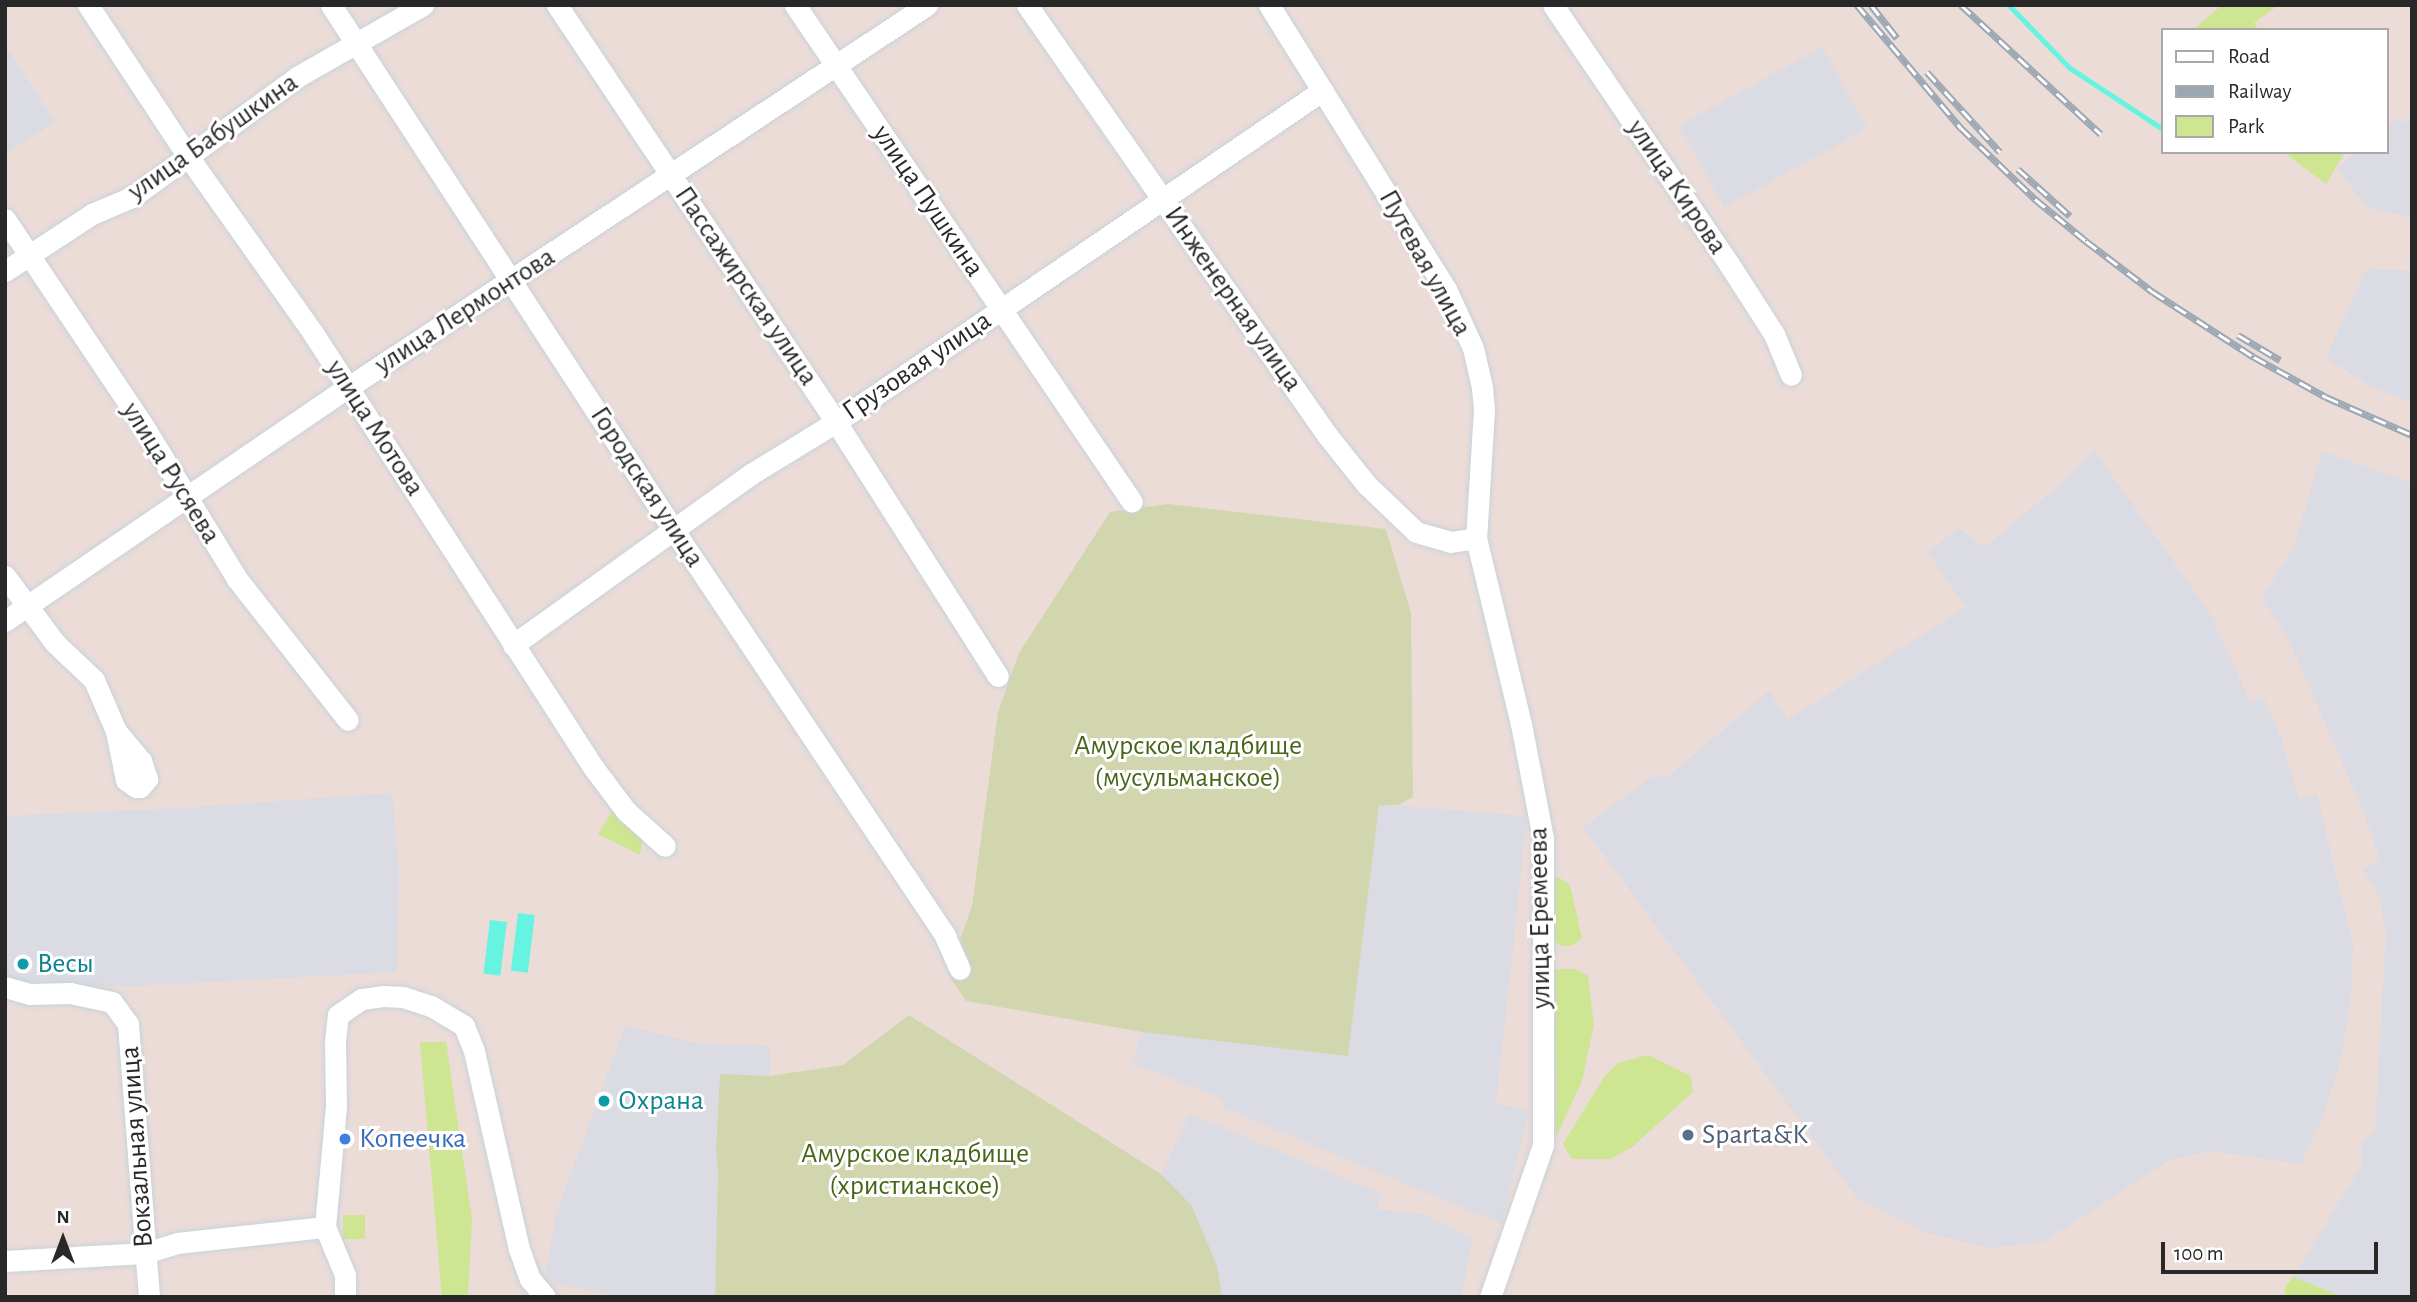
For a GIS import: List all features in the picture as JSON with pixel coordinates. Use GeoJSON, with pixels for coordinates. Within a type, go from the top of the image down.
{"type":"FeatureCollection","features":[{"type":"Feature","properties":{"kind":"street","name":"улица Мотова"},"geometry":{"type":"LineString","coordinates":[[88,5],[187,155],[313,333],[513,645],[609,789],[644,830],[665,846]]}},
{"type":"Feature","properties":{"kind":"street","name":"Городская улица"},"geometry":{"type":"LineString","coordinates":[[331,5],[673,530],[945,936],[960,969]]}},
{"type":"Feature","properties":{"kind":"street","name":"улица Бабушкина"},"geometry":{"type":"LineString","coordinates":[[5,271],[92,214],[132,197],[297,77],[423,5]]}},
{"type":"Feature","properties":{"kind":"street","name":"Пассажирская улица"},"geometry":{"type":"LineString","coordinates":[[557,5],[836,422],[998,676]]}},
{"type":"Feature","properties":{"kind":"street","name":"улица Пушкина"},"geometry":{"type":"LineString","coordinates":[[795,5],[1132,502]]}},
{"type":"Feature","properties":{"kind":"street","name":"улица Лермонтова"},"geometry":{"type":"LineString","coordinates":[[5,621],[347,388],[837,67],[927,5]]}},
{"type":"Feature","properties":{"kind":"street","name":"Инженерная улица"},"geometry":{"type":"LineString","coordinates":[[1027,5],[1326,435],[1366,484],[1416,532],[1451,541],[1476,538]]}},
{"type":"Feature","properties":{"kind":"street","name":"улица Кирова"},"geometry":{"type":"LineString","coordinates":[[1553,5],[1736,274],[1774,334],[1791,375]]}},
{"type":"Feature","properties":{"kind":"street","name":"Путевая улица"},"geometry":{"type":"LineString","coordinates":[[1278,9],[1323,90],[1446,289],[1473,348],[1484,409],[1476,538]]}},
{"type":"Feature","properties":{"kind":"street","name":"Грузовая улица"},"geometry":{"type":"LineString","coordinates":[[513,645],[751,474],[836,422],[1162,197],[1323,90]]}},
{"type":"Feature","properties":{"kind":"street","name":"улица Русяева"},"geometry":{"type":"LineString","coordinates":[[5,219],[237,579],[348,720]]}},
{"type":"Feature","properties":{"kind":"street","name":"улица Еремеева"},"geometry":{"type":"LineString","coordinates":[[1476,538],[1521,724],[1543,838],[1544,1145],[1490,1297]]}},
{"type":"Feature","properties":{"kind":"street"},"geometry":{"type":"LineString","coordinates":[[5,576],[55,643],[94,680],[116,731]]}},
{"type":"Feature","properties":{"kind":"street","name":"Вокзальная улица"},"geometry":{"type":"LineString","coordinates":[[5,987],[30,994],[71,993],[112,1002],[128,1024],[149,1297]]}},
{"type":"Feature","properties":{"kind":"street"},"geometry":{"type":"LineString","coordinates":[[345,1297],[345,1275],[325,1227],[336,1105],[338,1015],[362,999],[403,997],[431,1006],[464,1026],[474,1051],[519,1249],[530,1279],[545,1297]]}},
{"type":"Feature","properties":{"kind":"street"},"geometry":{"type":"LineString","coordinates":[[5,1261],[145,1253],[177,1243],[325,1227]]}},
{"type":"Feature","properties":{"kind":"shaded area"},"geometry":{"type":"Polygon","coordinates":[[[5,45],[55,122],[5,154],[5,45]]]}},
{"type":"Feature","properties":{"kind":"shaded area"},"geometry":{"type":"Polygon","coordinates":[[[1822,47],[1867,128],[1725,207],[1679,126],[1822,47]]]}},
{"type":"Feature","properties":{"kind":"shaded area"},"geometry":{"type":"Polygon","coordinates":[[[2412,117],[2412,218],[2368,208],[2337,168],[2354,154],[2389,154],[2389,125],[2398,118],[2403,123],[2412,117]]]}},
{"type":"Feature","properties":{"kind":"shaded area"},"geometry":{"type":"Polygon","coordinates":[[[2366,269],[2412,271],[2412,403],[2370,386],[2326,358],[2366,269]]]}},
{"type":"Feature","properties":{"kind":"shaded area"},"geometry":{"type":"Polygon","coordinates":[[[2094,450],[2210,613],[2250,702],[2264,698],[2281,738],[2299,798],[2317,795],[2353,944],[2351,998],[2341,1059],[2325,1111],[2301,1164],[2211,1151],[2170,1160],[2043,1242],[1990,1248],[1926,1232],[1857,1198],[1583,827],[1656,774],[1665,779],[1769,691],[1788,720],[1966,607],[1928,553],[1958,528],[1985,547],[2056,488],[2094,450]]]}},
{"type":"Feature","properties":{"kind":"shaded area"},"geometry":{"type":"Polygon","coordinates":[[[2322,451],[2412,483],[2412,1297],[2343,1297],[2293,1277],[2362,1165],[2361,1143],[2375,1132],[2386,931],[2378,894],[2363,870],[2380,860],[2364,813],[2290,642],[2262,598],[2294,547],[2322,451]]]}},
{"type":"Feature","properties":{"kind":"shaded area"},"geometry":{"type":"Polygon","coordinates":[[[392,793],[399,872],[397,972],[134,986],[37,986],[5,976],[5,816],[183,808],[392,793]]]}},
{"type":"Feature","properties":{"kind":"shaded area"},"geometry":{"type":"Polygon","coordinates":[[[1379,804],[1527,816],[1496,1104],[1529,1110],[1502,1224],[1222,1107],[1223,1099],[1132,1063],[1142,1032],[1348,1056],[1379,804]]]}},
{"type":"Feature","properties":{"kind":"shaded area"},"geometry":{"type":"Polygon","coordinates":[[[625,1026],[696,1043],[770,1046],[770,1076],[720,1074],[716,1151],[718,1170],[715,1297],[618,1297],[544,1281],[556,1214],[625,1026]]]}},
{"type":"Feature","properties":{"kind":"shaded area"},"geometry":{"type":"Polygon","coordinates":[[[1190,1114],[1381,1194],[1377,1209],[1426,1215],[1473,1238],[1461,1297],[1222,1297],[1217,1266],[1192,1206],[1161,1174],[1190,1114]]]}},
{"type":"Feature","properties":{"kind":"green space"},"geometry":{"type":"Polygon","coordinates":[[[2222,5],[2276,7],[2254,23],[2258,28],[2195,28],[2222,5]]]}},
{"type":"Feature","properties":{"kind":"green space"},"geometry":{"type":"Polygon","coordinates":[[[2286,154],[2344,154],[2326,184],[2286,154]]]}},
{"type":"Feature","properties":{"kind":"green space","name":"Амурское кладбище (мусульманское)"},"geometry":{"type":"Polygon","coordinates":[[[1168,504],[1386,529],[1411,613],[1413,797],[1398,805],[1379,805],[1348,1056],[1142,1032],[966,1001],[948,974],[972,906],[998,712],[1019,653],[1110,512],[1168,504]]]}},
{"type":"Feature","properties":{"kind":"green space"},"geometry":{"type":"Polygon","coordinates":[[[614,808],[643,838],[640,855],[598,834],[614,808]]]}},
{"type":"Feature","properties":{"kind":"green space"},"geometry":{"type":"Polygon","coordinates":[[[1558,877],[1570,885],[1582,938],[1571,946],[1562,946],[1552,940],[1553,878],[1558,877]]]}},
{"type":"Feature","properties":{"kind":"green space"},"geometry":{"type":"Polygon","coordinates":[[[1554,969],[1576,969],[1588,976],[1594,1025],[1582,1081],[1556,1137],[1554,969]]]}},
{"type":"Feature","properties":{"kind":"green space","name":"Амурское кладбище (христианское)"},"geometry":{"type":"Polygon","coordinates":[[[909,1015],[1161,1174],[1192,1206],[1217,1266],[1222,1297],[715,1297],[718,1170],[716,1151],[720,1074],[770,1076],[843,1065],[909,1015]]]}},
{"type":"Feature","properties":{"kind":"green space"},"geometry":{"type":"Polygon","coordinates":[[[420,1042],[446,1042],[472,1219],[468,1297],[442,1297],[420,1042]]]}},
{"type":"Feature","properties":{"kind":"green space"},"geometry":{"type":"Polygon","coordinates":[[[1648,1055],[1691,1076],[1693,1092],[1631,1148],[1610,1159],[1572,1159],[1563,1144],[1605,1076],[1618,1063],[1648,1055]]]}},
{"type":"Feature","properties":{"kind":"green space"},"geometry":{"type":"Polygon","coordinates":[[[343,1215],[365,1215],[365,1239],[343,1239],[343,1215]]]}},
{"type":"Feature","properties":{"kind":"green space"},"geometry":{"type":"Polygon","coordinates":[[[2293,1277],[2343,1297],[2285,1297],[2285,1287],[2293,1277]]]}},
{"type":"Feature","properties":{"kind":"water"},"geometry":{"type":"Polygon","coordinates":[[[518,913],[535,915],[528,973],[511,971],[518,913]]]}},
{"type":"Feature","properties":{"kind":"water"},"geometry":{"type":"Polygon","coordinates":[[[490,920],[507,922],[500,976],[483,974],[490,920]]]}},
{"type":"Feature","properties":{"kind":"waterway"},"geometry":{"type":"LineString","coordinates":[[2009,5],[2070,68],[2162,128]]}},
{"type":"Feature","properties":{"kind":"railway"},"geometry":{"type":"LineString","coordinates":[[1857,5],[1961,128],[2035,199],[2086,241],[2153,292],[2254,357],[2326,397],[2412,435]]}},
{"type":"Feature","properties":{"kind":"railway"},"geometry":{"type":"LineString","coordinates":[[1871,5],[1897,38]]}},
{"type":"Feature","properties":{"kind":"railway"},"geometry":{"type":"LineString","coordinates":[[1961,5],[2101,134]]}},
{"type":"Feature","properties":{"kind":"railway"},"geometry":{"type":"LineString","coordinates":[[1927,72],[2000,152]]}},
{"type":"Feature","properties":{"kind":"railway"},"geometry":{"type":"LineString","coordinates":[[2018,169],[2070,216]]}},
{"type":"Feature","properties":{"kind":"railway"},"geometry":{"type":"LineString","coordinates":[[2238,335],[2280,360]]}},
{"type":"Feature","properties":{"kind":"place","name":"Весы"},"geometry":{"type":"Point","coordinates":[23,964]}},
{"type":"Feature","properties":{"kind":"place","name":"Охрана"},"geometry":{"type":"Point","coordinates":[604,1101]}},
{"type":"Feature","properties":{"kind":"place","name":"Sparta&K"},"geometry":{"type":"Point","coordinates":[1688,1135]}},
{"type":"Feature","properties":{"kind":"place","name":"Копеечка"},"geometry":{"type":"Point","coordinates":[345,1139]}}]}
